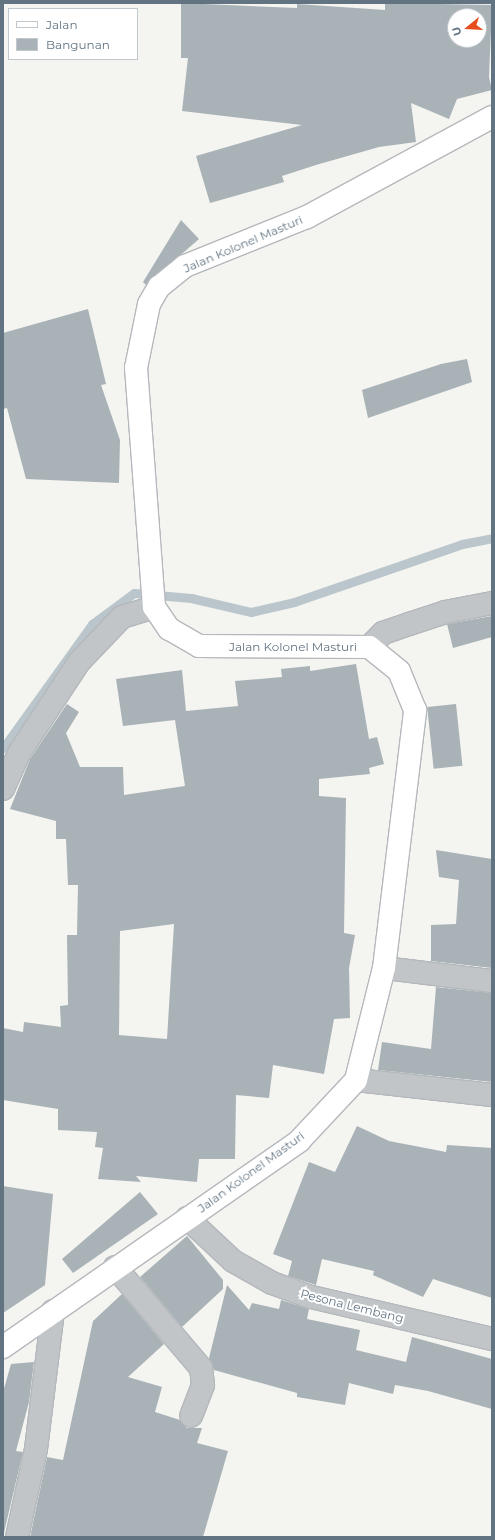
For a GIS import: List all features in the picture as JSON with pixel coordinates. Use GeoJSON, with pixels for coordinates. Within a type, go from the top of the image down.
{"type":"FeatureCollection","features":[{"type":"Feature","properties":{"kind":"main road","name":"Jalan Kolonel Masturi"},"geometry":{"type":"LineString","coordinates":[[3,1347],[115,1267],[299,1141],[356,1080],[384,968],[415,710],[399,671],[370,647],[199,646],[169,629],[154,607],[136,368],[149,304],[159,287],[185,266],[307,217],[492,117]]}},
{"type":"Feature","properties":{"kind":"street"},"geometry":{"type":"LineString","coordinates":[[370,647],[383,633],[445,612],[492,603]]}},
{"type":"Feature","properties":{"kind":"street"},"geometry":{"type":"LineString","coordinates":[[3,789],[20,753],[79,662],[122,617],[154,607]]}},
{"type":"Feature","properties":{"kind":"street"},"geometry":{"type":"LineString","coordinates":[[384,968],[492,981]]}},
{"type":"Feature","properties":{"kind":"street"},"geometry":{"type":"LineString","coordinates":[[356,1080],[492,1095]]}},
{"type":"Feature","properties":{"kind":"street","name":"Pesona Lembang"},"geometry":{"type":"LineString","coordinates":[[187,1218],[233,1261],[272,1283],[307,1296],[492,1339]]}},
{"type":"Feature","properties":{"kind":"street"},"geometry":{"type":"LineString","coordinates":[[115,1267],[201,1368],[203,1385],[191,1416]]}},
{"type":"Feature","properties":{"kind":"street"},"geometry":{"type":"LineString","coordinates":[[16,1537],[36,1449],[53,1311]]}},
{"type":"Feature","properties":{"kind":"building"},"geometry":{"type":"Polygon","coordinates":[[[181,3],[297,8],[297,4],[385,10],[385,3],[492,5],[489,77],[492,90],[457,99],[449,119],[411,103],[416,142],[379,147],[316,165],[282,176],[284,182],[210,203],[196,156],[302,125],[182,111],[188,58],[181,58],[181,3]]]}},
{"type":"Feature","properties":{"kind":"building"},"geometry":{"type":"Polygon","coordinates":[[[181,220],[199,239],[146,285],[143,282],[181,220]]]}},
{"type":"Feature","properties":{"kind":"building"},"geometry":{"type":"Polygon","coordinates":[[[88,309],[106,384],[101,385],[120,440],[119,483],[26,479],[7,408],[3,409],[3,333],[88,309]]]}},
{"type":"Feature","properties":{"kind":"building"},"geometry":{"type":"Polygon","coordinates":[[[467,359],[472,382],[368,418],[362,390],[441,364],[467,359]]]}},
{"type":"Feature","properties":{"kind":"building"},"geometry":{"type":"Polygon","coordinates":[[[492,616],[492,637],[453,648],[447,624],[492,616]]]}},
{"type":"Feature","properties":{"kind":"building"},"geometry":{"type":"Polygon","coordinates":[[[356,664],[369,739],[377,737],[384,764],[369,768],[370,774],[319,779],[319,796],[346,798],[344,933],[355,935],[349,968],[350,1018],[334,1019],[324,1074],[273,1065],[269,1098],[236,1095],[235,1159],[199,1159],[197,1182],[136,1176],[141,1182],[98,1179],[103,1148],[95,1147],[97,1132],[58,1130],[58,1109],[3,1100],[3,1028],[23,1032],[24,1022],[61,1027],[60,1006],[68,1005],[67,935],[77,935],[78,885],[68,885],[66,839],[56,839],[56,821],[10,809],[30,759],[67,704],[79,712],[66,733],[80,767],[123,767],[124,795],[185,786],[175,720],[123,726],[116,679],[182,670],[186,711],[238,706],[235,681],[282,677],[281,669],[310,666],[310,671],[356,664]],[[174,924],[120,931],[119,1035],[167,1039],[174,924]]]}},
{"type":"Feature","properties":{"kind":"building"},"geometry":{"type":"Polygon","coordinates":[[[456,704],[462,766],[434,769],[427,707],[456,704]]]}},
{"type":"Feature","properties":{"kind":"building"},"geometry":{"type":"Polygon","coordinates":[[[436,850],[492,859],[492,968],[431,961],[431,925],[456,924],[459,880],[439,877],[436,850]]]}},
{"type":"Feature","properties":{"kind":"building"},"geometry":{"type":"Polygon","coordinates":[[[436,987],[492,993],[492,1082],[378,1070],[382,1042],[431,1049],[436,987]]]}},
{"type":"Feature","properties":{"kind":"building"},"geometry":{"type":"Polygon","coordinates":[[[357,1126],[389,1141],[446,1152],[447,1145],[492,1148],[492,1298],[433,1279],[423,1297],[373,1275],[374,1271],[322,1259],[316,1285],[288,1276],[292,1261],[273,1254],[309,1162],[335,1172],[357,1126]]]}},
{"type":"Feature","properties":{"kind":"building"},"geometry":{"type":"Polygon","coordinates":[[[3,1186],[53,1194],[45,1285],[3,1313],[3,1186]]]}},
{"type":"Feature","properties":{"kind":"building"},"geometry":{"type":"Polygon","coordinates":[[[140,1192],[158,1214],[73,1273],[62,1259],[140,1192]]]}},
{"type":"Feature","properties":{"kind":"building"},"geometry":{"type":"Polygon","coordinates":[[[187,1236],[223,1280],[223,1289],[182,1327],[140,1277],[187,1236]]]}},
{"type":"Feature","properties":{"kind":"building"},"geometry":{"type":"Polygon","coordinates":[[[227,1285],[249,1310],[252,1303],[279,1309],[281,1300],[309,1309],[307,1319],[360,1330],[356,1350],[406,1362],[412,1337],[492,1359],[492,1409],[428,1391],[395,1385],[393,1394],[349,1383],[345,1405],[297,1397],[297,1393],[214,1370],[209,1358],[227,1285]]]}},
{"type":"Feature","properties":{"kind":"building"},"geometry":{"type":"Polygon","coordinates":[[[122,1294],[164,1344],[128,1377],[162,1387],[155,1412],[180,1420],[187,1428],[202,1428],[197,1443],[228,1451],[203,1537],[30,1537],[47,1457],[63,1460],[93,1321],[122,1294]]]}},
{"type":"Feature","properties":{"kind":"building"},"geometry":{"type":"Polygon","coordinates":[[[34,1362],[29,1402],[16,1451],[23,1452],[3,1537],[3,1392],[11,1364],[34,1362]]]}},
{"type":"Feature","properties":{"kind":"waterway"},"geometry":{"type":"LineString","coordinates":[[3,748],[92,624],[134,593],[191,598],[251,612],[294,602],[462,544],[492,538]]}}]}
